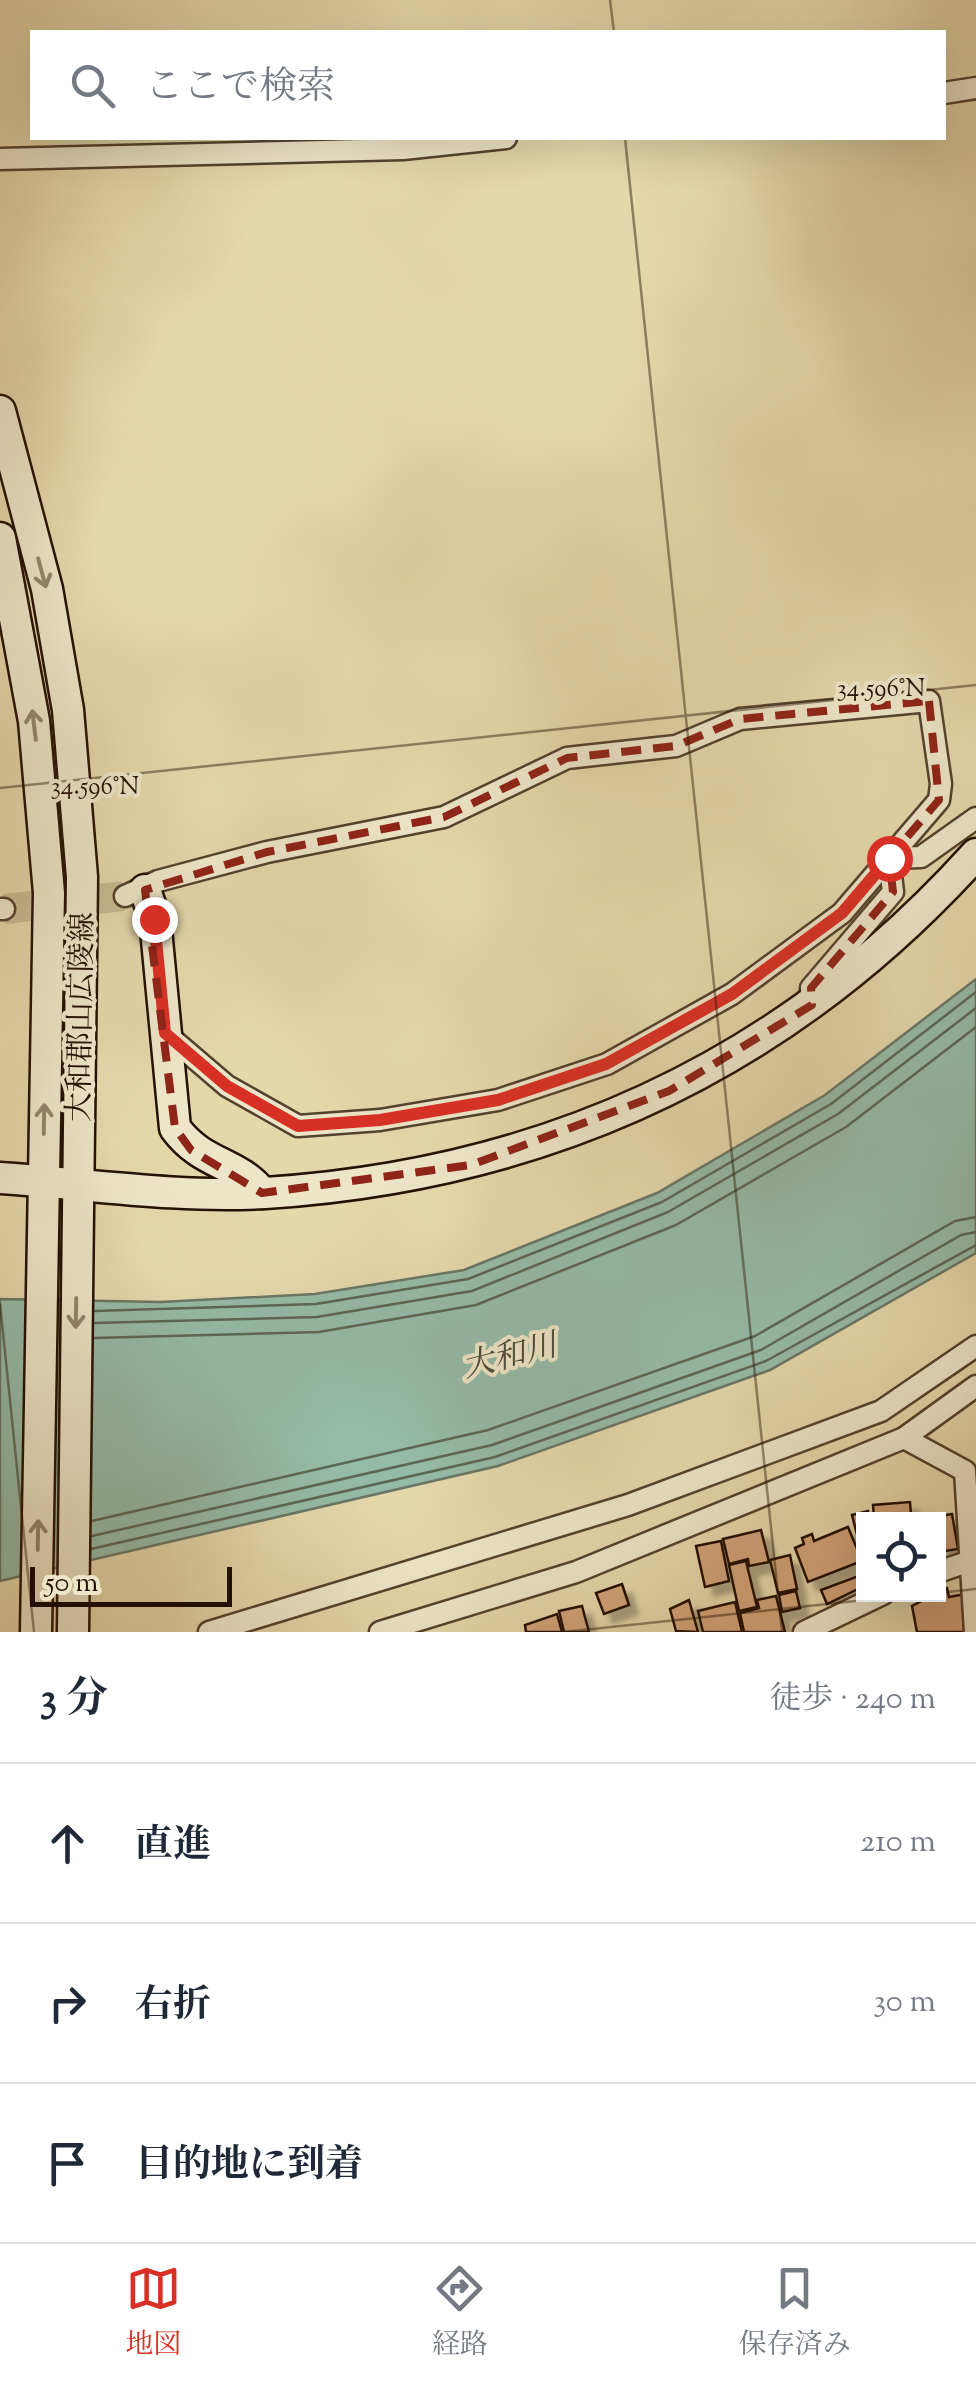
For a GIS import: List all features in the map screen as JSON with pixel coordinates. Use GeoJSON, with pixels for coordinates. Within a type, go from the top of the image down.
{"type":"FeatureCollection","features":[{"type":"Feature","properties":{"kind":"main road","name":"大和郡山広陵線"},"geometry":{"type":"LineString","coordinates":[[0,410],[46,589],[68,710],[82,876],[73,1632]]}},
{"type":"Feature","properties":{"kind":"main road","name":"大和郡山広陵線"},"geometry":{"type":"LineString","coordinates":[[0,538],[34,721],[49,893],[36,1632]]}},
{"type":"Feature","properties":{"kind":"main road"},"geometry":{"type":"LineString","coordinates":[[0,1178],[42,1182],[77,1201],[262,1193],[363,1183],[471,1165],[586,1127],[669,1091],[753,1046],[812,1005],[924,912],[976,854]]}},
{"type":"Feature","properties":{"kind":"main road"},"geometry":{"type":"LineString","coordinates":[[135,893],[154,919],[175,1128],[191,1150],[252,1180],[262,1193]]}},
{"type":"Feature","properties":{"kind":"street"},"geometry":{"type":"LineString","coordinates":[[946,93],[976,88]]}},
{"type":"Feature","properties":{"kind":"street"},"geometry":{"type":"LineString","coordinates":[[0,159],[403,149],[487,140]]}},
{"type":"Feature","properties":{"kind":"street"},"geometry":{"type":"LineString","coordinates":[[135,893],[158,881],[268,852],[444,817],[566,758],[676,746],[740,719],[929,701],[942,784],[939,800],[842,913],[732,994],[606,1064],[498,1100],[380,1120],[298,1126],[227,1086],[165,1033]]}},
{"type":"Feature","properties":{"kind":"street"},"geometry":{"type":"LineString","coordinates":[[889,858],[921,857],[976,818]]}},
{"type":"Feature","properties":{"kind":"street"},"geometry":{"type":"LineString","coordinates":[[812,1005],[811,988],[892,892],[889,858]]}},
{"type":"Feature","properties":{"kind":"street"},"geometry":{"type":"LineString","coordinates":[[208,1632],[628,1505],[881,1411],[976,1346]]}},
{"type":"Feature","properties":{"kind":"street"},"geometry":{"type":"LineString","coordinates":[[380,1632],[576,1572],[904,1438],[976,1386]]}},
{"type":"Feature","properties":{"kind":"street"},"geometry":{"type":"LineString","coordinates":[[904,1438],[965,1472],[975,1632]]}},
{"type":"Feature","properties":{"kind":"street"},"geometry":{"type":"LineString","coordinates":[[946,1569],[973,1559]]}},
{"type":"Feature","properties":{"kind":"street"},"geometry":{"type":"LineString","coordinates":[[804,1632],[866,1602]]}},
{"type":"Feature","properties":{"kind":"highlighted area"},"geometry":{"type":"Polygon","coordinates":[[[929,701],[939,800],[889,858],[893,892],[811,988],[812,1005],[669,1091],[471,1165],[262,1193],[191,1150],[175,1128],[145,890],[267,852],[444,817],[567,758],[676,746],[740,719],[929,701]]]}},
{"type":"Feature","properties":{"kind":"water","name":"大和川"},"geometry":{"type":"Polygon","coordinates":[[[976,979],[976,1253],[770,1370],[498,1466],[0,1581],[0,1299],[161,1302],[315,1294],[464,1270],[657,1193],[825,1095],[976,979]]]}},
{"type":"Feature","properties":{"kind":"building"},"geometry":{"type":"Polygon","coordinates":[[[910,1502],[911,1512],[874,1512],[873,1505],[910,1502]]]}},
{"type":"Feature","properties":{"kind":"building"},"geometry":{"type":"Polygon","coordinates":[[[952,1514],[958,1549],[946,1551],[946,1515],[952,1514]]]}},
{"type":"Feature","properties":{"kind":"building"},"geometry":{"type":"Polygon","coordinates":[[[848,1527],[856,1546],[856,1563],[808,1582],[795,1548],[804,1544],[802,1538],[812,1534],[814,1541],[848,1527]]]}},
{"type":"Feature","properties":{"kind":"building"},"geometry":{"type":"Polygon","coordinates":[[[761,1530],[769,1562],[749,1566],[748,1559],[729,1564],[723,1539],[761,1530]]]}},
{"type":"Feature","properties":{"kind":"building"},"geometry":{"type":"Polygon","coordinates":[[[721,1541],[729,1581],[705,1587],[696,1546],[721,1541]]]}},
{"type":"Feature","properties":{"kind":"building"},"geometry":{"type":"Polygon","coordinates":[[[790,1555],[797,1589],[778,1593],[770,1560],[790,1555]]]}},
{"type":"Feature","properties":{"kind":"building"},"geometry":{"type":"Polygon","coordinates":[[[746,1561],[757,1607],[739,1611],[729,1565],[746,1561]]]}},
{"type":"Feature","properties":{"kind":"building"},"geometry":{"type":"Polygon","coordinates":[[[856,1577],[856,1590],[827,1604],[821,1590],[856,1577]]]}},
{"type":"Feature","properties":{"kind":"building"},"geometry":{"type":"Polygon","coordinates":[[[622,1584],[629,1605],[604,1614],[596,1593],[622,1584]]]}},
{"type":"Feature","properties":{"kind":"building"},"geometry":{"type":"Polygon","coordinates":[[[946,1589],[949,1597],[965,1594],[969,1632],[917,1632],[912,1606],[920,1602],[946,1602],[946,1589]]]}},
{"type":"Feature","properties":{"kind":"building"},"geometry":{"type":"Polygon","coordinates":[[[796,1591],[800,1608],[782,1612],[779,1595],[796,1591]]]}},
{"type":"Feature","properties":{"kind":"building"},"geometry":{"type":"Polygon","coordinates":[[[776,1596],[785,1632],[744,1632],[740,1613],[759,1608],[757,1600],[776,1596]]]}},
{"type":"Feature","properties":{"kind":"building"},"geometry":{"type":"Polygon","coordinates":[[[689,1600],[698,1632],[676,1631],[670,1609],[689,1600]]]}},
{"type":"Feature","properties":{"kind":"building"},"geometry":{"type":"Polygon","coordinates":[[[735,1602],[742,1632],[703,1632],[698,1611],[735,1602]]]}},
{"type":"Feature","properties":{"kind":"building"},"geometry":{"type":"Polygon","coordinates":[[[582,1606],[589,1632],[564,1632],[559,1611],[582,1606]]]}},
{"type":"Feature","properties":{"kind":"building"},"geometry":{"type":"Polygon","coordinates":[[[557,1614],[562,1632],[526,1632],[525,1625],[557,1614]]]}},
{"type":"Feature","properties":{"kind":"tunnel"},"geometry":{"type":"LineString","coordinates":[[4,909],[125,896]]}},
{"type":"Feature","properties":{"kind":"route"},"geometry":{"type":"LineString","coordinates":[[154,919],[165,1033],[178,1040],[227,1086],[298,1126],[380,1120],[498,1100],[615,1060],[732,994],[842,913],[889,858]]}}]}
